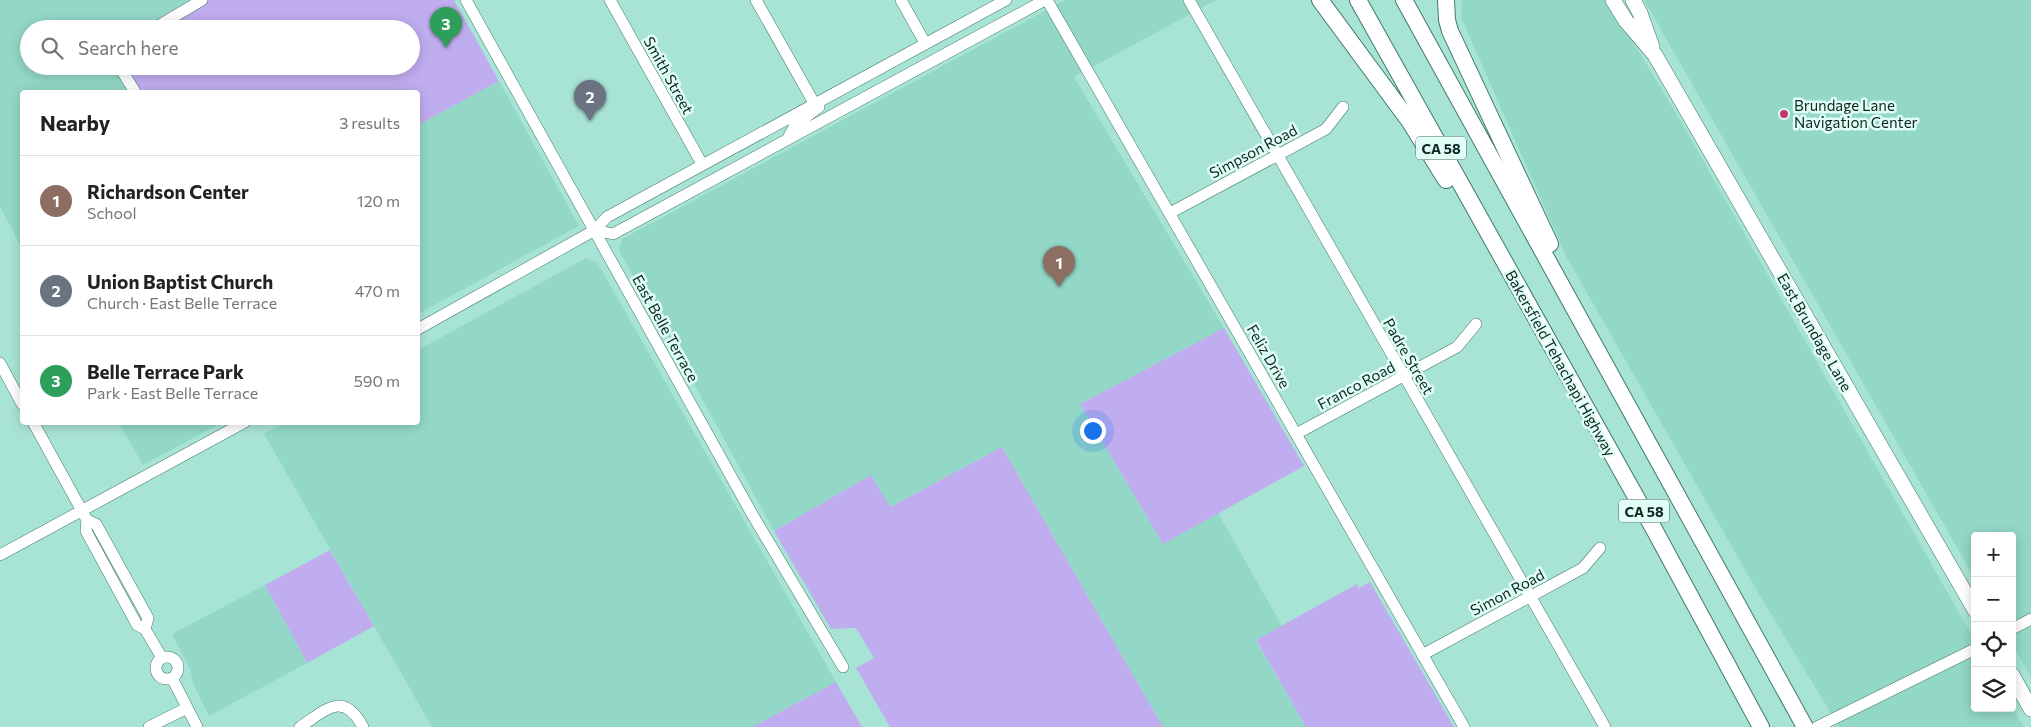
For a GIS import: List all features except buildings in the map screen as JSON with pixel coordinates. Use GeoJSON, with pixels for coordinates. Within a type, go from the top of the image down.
{"type":"FeatureCollection","features":[{"type":"Feature","properties":{"kind":"highway"},"geometry":{"type":"LineString","coordinates":[[1320,0],[1410,122],[1497,268],[1525,297]]}},
{"type":"Feature","properties":{"kind":"highway","name":"Bakersfield Tehachapi Highway"},"geometry":{"type":"LineString","coordinates":[[1358,0],[1650,522],[1761,727]]}},
{"type":"Feature","properties":{"kind":"highway","name":"CA 58"},"geometry":{"type":"LineString","coordinates":[[1404,0],[1805,727]]}},
{"type":"Feature","properties":{"kind":"highway"},"geometry":{"type":"LineString","coordinates":[[1446,0],[1447,20],[1450,31],[1550,246],[1560,283]]}},
{"type":"Feature","properties":{"kind":"main road","name":"East Brundage Lane"},"geometry":{"type":"LineString","coordinates":[[1613,0],[1626,21],[1655,55]]}},
{"type":"Feature","properties":{"kind":"main road","name":"East Brundage Lane"},"geometry":{"type":"LineString","coordinates":[[1633,0],[1640,13],[1655,55],[1971,603]]}},
{"type":"Feature","properties":{"kind":"main road"},"geometry":{"type":"LineString","coordinates":[[2016,682],[2031,709]]}},
{"type":"Feature","properties":{"kind":"street"},"geometry":{"type":"LineString","coordinates":[[168,20],[202,0]]}},
{"type":"Feature","properties":{"kind":"street","name":"East Belle Terrace"},"geometry":{"type":"LineString","coordinates":[[466,0],[752,514],[843,668]]}},
{"type":"Feature","properties":{"kind":"street","name":"Smith Street"},"geometry":{"type":"LineString","coordinates":[[610,0],[702,164]]}},
{"type":"Feature","properties":{"kind":"street"},"geometry":{"type":"LineString","coordinates":[[756,0],[814,104]]}},
{"type":"Feature","properties":{"kind":"street"},"geometry":{"type":"LineString","coordinates":[[902,0],[926,43]]}},
{"type":"Feature","properties":{"kind":"street"},"geometry":{"type":"LineString","coordinates":[[420,329],[595,230],[607,216],[1006,0]]}},
{"type":"Feature","properties":{"kind":"street"},"geometry":{"type":"LineString","coordinates":[[595,230],[613,234],[1046,0]]}},
{"type":"Feature","properties":{"kind":"street","name":"Feliz Drive"},"geometry":{"type":"LineString","coordinates":[[1046,0],[1464,727]]}},
{"type":"Feature","properties":{"kind":"street","name":"Padre Street"},"geometry":{"type":"LineString","coordinates":[[1190,0],[1605,727]]}},
{"type":"Feature","properties":{"kind":"street"},"geometry":{"type":"LineString","coordinates":[[125,75],[134,90]]}},
{"type":"Feature","properties":{"kind":"street"},"geometry":{"type":"LineString","coordinates":[[788,138],[795,125],[855,81]]}},
{"type":"Feature","properties":{"kind":"street","name":"Simpson Road"},"geometry":{"type":"LineString","coordinates":[[1170,213],[1326,129],[1343,107]]}},
{"type":"Feature","properties":{"kind":"street","name":"Franco Road"},"geometry":{"type":"LineString","coordinates":[[1296,434],[1457,347],[1476,324]]}},
{"type":"Feature","properties":{"kind":"street"},"geometry":{"type":"LineString","coordinates":[[0,363],[20,400]]}},
{"type":"Feature","properties":{"kind":"street"},"geometry":{"type":"LineString","coordinates":[[35,425],[84,515],[86,531],[137,625],[145,629],[162,658],[157,662],[157,673],[161,678],[172,678],[197,727]]}},
{"type":"Feature","properties":{"kind":"street"},"geometry":{"type":"LineString","coordinates":[[0,555],[84,515],[241,425]]}},
{"type":"Feature","properties":{"kind":"street","name":"Simon Road"},"geometry":{"type":"LineString","coordinates":[[1422,655],[1583,568],[1600,548]]}},
{"type":"Feature","properties":{"kind":"street"},"geometry":{"type":"LineString","coordinates":[[2016,627],[2031,619]]}},
{"type":"Feature","properties":{"kind":"street"},"geometry":{"type":"LineString","coordinates":[[1817,727],[1971,651]]}},
{"type":"Feature","properties":{"kind":"street"},"geometry":{"type":"LineString","coordinates":[[300,727],[334,706],[350,708],[363,727]]}},
{"type":"Feature","properties":{"kind":"street"},"geometry":{"type":"LineString","coordinates":[[149,727],[187,708]]}},
{"type":"Feature","properties":{"kind":"shaded area"},"geometry":{"type":"Polygon","coordinates":[[[0,0],[191,0],[156,20],[20,20],[20,75],[124,75],[133,90],[20,90],[20,244],[0,207],[0,0]]]}},
{"type":"Feature","properties":{"kind":"shaded area"},"geometry":{"type":"Polygon","coordinates":[[[191,0],[454,0],[499,81],[420,124],[420,90],[133,90],[124,75],[420,75],[420,20],[156,20],[191,0]]]}},
{"type":"Feature","properties":{"kind":"shaded area"},"geometry":{"type":"Polygon","coordinates":[[[1065,0],[1216,0],[1074,77],[1224,328],[1080,404],[1163,544],[1218,513],[1282,626],[1256,641],[1306,727],[1163,727],[1002,447],[889,507],[871,475],[774,531],[675,349],[619,251],[622,239],[1065,0]]]}},
{"type":"Feature","properties":{"kind":"shaded area"},"geometry":{"type":"Polygon","coordinates":[[[1462,0],[1608,0],[1680,120],[1971,634],[1971,712],[2015,712],[2024,727],[1839,727],[1756,589],[1566,256],[1461,17],[1462,0]]]}},
{"type":"Feature","properties":{"kind":"shaded area"},"geometry":{"type":"Polygon","coordinates":[[[1644,0],[2031,0],[2031,677],[2016,651],[2016,532],[1971,532],[1971,572],[1644,0]]]}},
{"type":"Feature","properties":{"kind":"shaded area"},"geometry":{"type":"Polygon","coordinates":[[[499,81],[579,226],[420,313],[420,124],[499,81]]]}},
{"type":"Feature","properties":{"kind":"shaded area"},"geometry":{"type":"Polygon","coordinates":[[[586,258],[597,262],[836,682],[752,727],[432,727],[264,434],[280,425],[420,425],[420,349],[586,258]]]}},
{"type":"Feature","properties":{"kind":"shaded area"},"geometry":{"type":"Polygon","coordinates":[[[1224,328],[1304,466],[1163,544],[1080,404],[1224,328]]]}},
{"type":"Feature","properties":{"kind":"shaded area"},"geometry":{"type":"Polygon","coordinates":[[[120,425],[217,425],[143,465],[120,425]]]}},
{"type":"Feature","properties":{"kind":"shaded area"},"geometry":{"type":"Polygon","coordinates":[[[1002,447],[1163,727],[890,727],[856,668],[874,658],[856,628],[831,629],[774,531],[871,475],[890,507],[1002,447]]]}},
{"type":"Feature","properties":{"kind":"shaded area"},"geometry":{"type":"Polygon","coordinates":[[[330,550],[374,626],[307,663],[265,585],[330,550]]]}},
{"type":"Feature","properties":{"kind":"shaded area"},"geometry":{"type":"Polygon","coordinates":[[[1370,582],[1454,727],[1306,727],[1256,640],[1357,584],[1359,588],[1370,582]]]}},
{"type":"Feature","properties":{"kind":"shaded area"},"geometry":{"type":"Polygon","coordinates":[[[265,585],[307,663],[209,716],[193,683],[190,669],[172,634],[265,585]]]}},
{"type":"Feature","properties":{"kind":"shaded area"},"geometry":{"type":"Polygon","coordinates":[[[836,682],[862,727],[752,727],[836,682]]]}},
{"type":"Feature","properties":{"kind":"place","name":"Belle Terrace Park"},"geometry":{"type":"Point","coordinates":[446,48]}},
{"type":"Feature","properties":{"kind":"place","name":"Brundage Lane Navigation Center"},"geometry":{"type":"Point","coordinates":[1784,114]}},
{"type":"Feature","properties":{"kind":"place","name":"Union Baptist Church"},"geometry":{"type":"Point","coordinates":[590,121]}},
{"type":"Feature","properties":{"kind":"place","name":"Richardson Center"},"geometry":{"type":"Point","coordinates":[1059,287]}}]}
